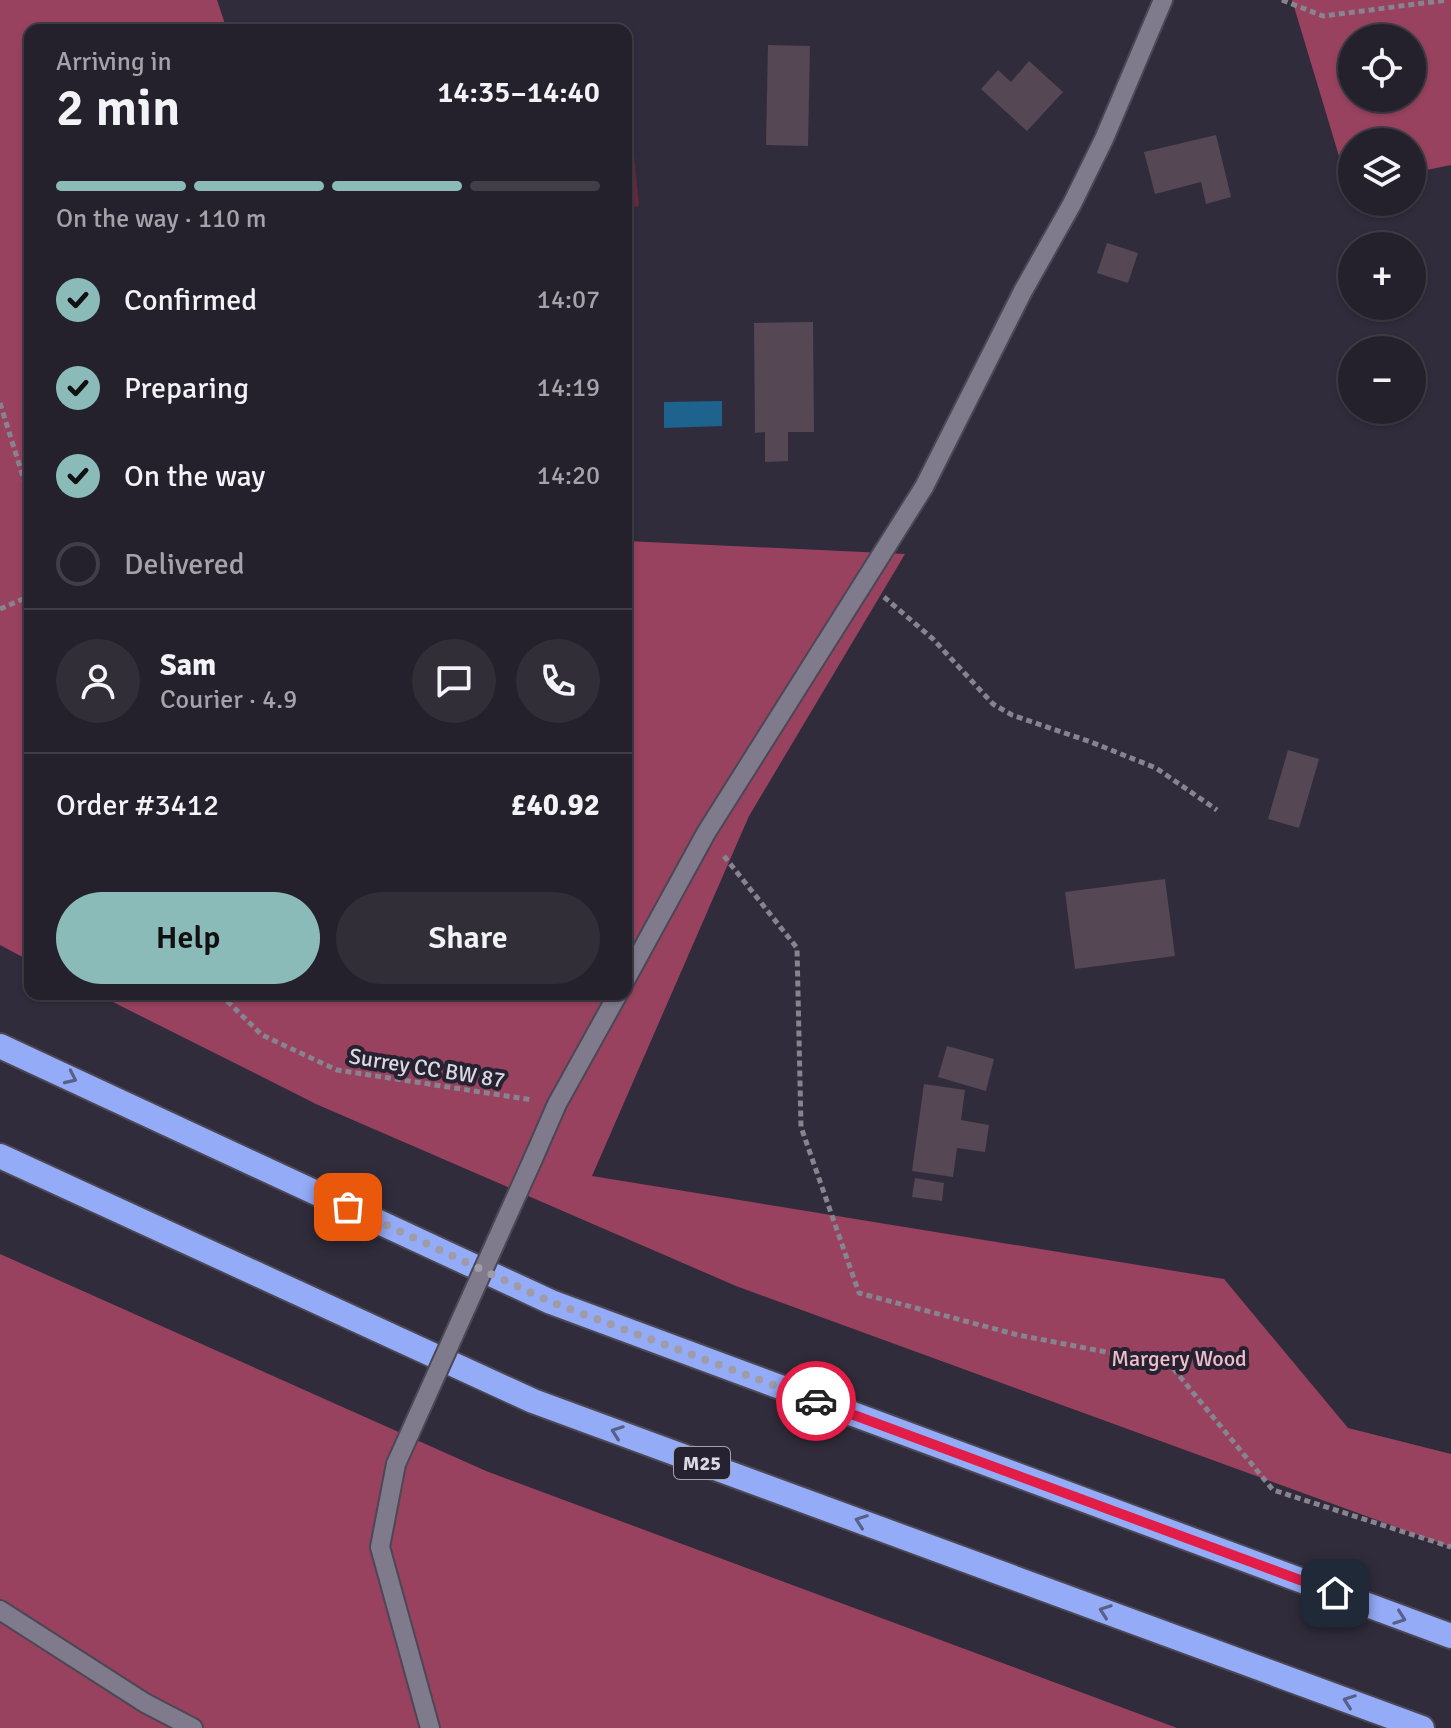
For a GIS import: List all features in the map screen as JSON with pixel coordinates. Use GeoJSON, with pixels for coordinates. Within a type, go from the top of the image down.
{"type":"FeatureCollection","features":[{"type":"Feature","properties":{"kind":"highway"},"geometry":{"type":"LineString","coordinates":[[0,1046],[551,1302],[1451,1636]]}},
{"type":"Feature","properties":{"kind":"highway","name":"M25"},"geometry":{"type":"LineString","coordinates":[[0,1156],[533,1401],[1422,1728]]}},
{"type":"Feature","properties":{"kind":"lane"},"geometry":{"type":"LineString","coordinates":[[632,968],[706,833],[924,487],[1104,139],[1163,0]]}},
{"type":"Feature","properties":{"kind":"lane"},"geometry":{"type":"LineString","coordinates":[[430,1728],[380,1547],[396,1464],[557,1104],[615,1000]]}},
{"type":"Feature","properties":{"kind":"lane"},"geometry":{"type":"LineString","coordinates":[[0,1610],[145,1703],[193,1728]]}},
{"type":"Feature","properties":{"kind":"path"},"geometry":{"type":"LineString","coordinates":[[1282,0],[1323,16],[1448,0]]}},
{"type":"Feature","properties":{"kind":"path"},"geometry":{"type":"LineString","coordinates":[[0,403],[24,480]]}},
{"type":"Feature","properties":{"kind":"path"},"geometry":{"type":"LineString","coordinates":[[865,581],[933,639],[993,704],[1012,715],[1156,768],[1217,810]]}},
{"type":"Feature","properties":{"kind":"path"},"geometry":{"type":"LineString","coordinates":[[0,609],[24,599]]}},
{"type":"Feature","properties":{"kind":"path"},"geometry":{"type":"LineString","coordinates":[[706,833],[797,948],[801,1127],[859,1293],[1018,1335],[1127,1356],[1163,1356],[1273,1490],[1451,1547]]}},
{"type":"Feature","properties":{"kind":"path","name":"Surrey CC BW 87"},"geometry":{"type":"LineString","coordinates":[[226,1000],[262,1035],[337,1070],[557,1104]]}},
{"type":"Feature","properties":{"kind":"shaded area"},"geometry":{"type":"Polygon","coordinates":[[[632,135],[639,206],[632,207],[632,135]]]}},
{"type":"Feature","properties":{"kind":"green space"},"geometry":{"type":"Polygon","coordinates":[[[0,0],[217,0],[225,24],[24,24],[24,958],[0,945],[0,0]]]}},
{"type":"Feature","properties":{"kind":"green space"},"geometry":{"type":"Polygon","coordinates":[[[1292,0],[1451,0],[1451,165],[1426,170],[1426,128],[1338,128],[1338,153],[1292,0]]]}},
{"type":"Feature","properties":{"kind":"green space","name":"Margery Wood"},"geometry":{"type":"Polygon","coordinates":[[[632,541],[905,554],[749,816],[592,1176],[1224,1279],[1348,1428],[1451,1454],[1451,1547],[736,1286],[316,1104],[109,1000],[632,1000],[632,541]]]}},
{"type":"Feature","properties":{"kind":"green space"},"geometry":{"type":"Polygon","coordinates":[[[0,1254],[486,1471],[1177,1728],[0,1728],[0,1254]]]}},
{"type":"Feature","properties":{"kind":"water"},"geometry":{"type":"Polygon","coordinates":[[[722,401],[722,426],[664,428],[664,402],[722,401]]]}},
{"type":"Feature","properties":{"kind":"building"},"geometry":{"type":"Polygon","coordinates":[[[768,45],[810,46],[808,146],[766,145],[768,45]]]}},
{"type":"Feature","properties":{"kind":"building"},"geometry":{"type":"Polygon","coordinates":[[[1029,61],[1063,92],[1027,131],[981,89],[998,70],[1011,82],[1029,61]]]}},
{"type":"Feature","properties":{"kind":"building"},"geometry":{"type":"Polygon","coordinates":[[[1216,135],[1231,197],[1206,204],[1201,182],[1155,194],[1144,152],[1216,135]]]}},
{"type":"Feature","properties":{"kind":"building"},"geometry":{"type":"Polygon","coordinates":[[[1107,243],[1138,253],[1128,283],[1097,273],[1107,243]]]}},
{"type":"Feature","properties":{"kind":"building"},"geometry":{"type":"Polygon","coordinates":[[[813,322],[814,432],[788,432],[788,461],[765,462],[765,432],[755,433],[754,323],[813,322]]]}},
{"type":"Feature","properties":{"kind":"building"},"geometry":{"type":"Polygon","coordinates":[[[1288,750],[1319,759],[1299,828],[1268,819],[1288,750]]]}},
{"type":"Feature","properties":{"kind":"building"},"geometry":{"type":"Polygon","coordinates":[[[1165,879],[1175,956],[1075,969],[1065,892],[1165,879]]]}},
{"type":"Feature","properties":{"kind":"building"},"geometry":{"type":"Polygon","coordinates":[[[947,1046],[994,1059],[986,1091],[938,1077],[947,1046]]]}},
{"type":"Feature","properties":{"kind":"building"},"geometry":{"type":"Polygon","coordinates":[[[924,1084],[965,1090],[961,1120],[989,1125],[985,1152],[957,1148],[953,1177],[912,1171],[924,1084]]]}},
{"type":"Feature","properties":{"kind":"building"},"geometry":{"type":"Polygon","coordinates":[[[915,1178],[944,1183],[942,1201],[912,1197],[915,1178]]]}},
{"type":"Feature","properties":{"kind":"way so far"},"geometry":{"type":"LineString","coordinates":[[348,1207],[551,1302],[816,1401]]}},
{"type":"Feature","properties":{"kind":"route"},"geometry":{"type":"LineString","coordinates":[[816,1401],[1335,1593]]}}]}
